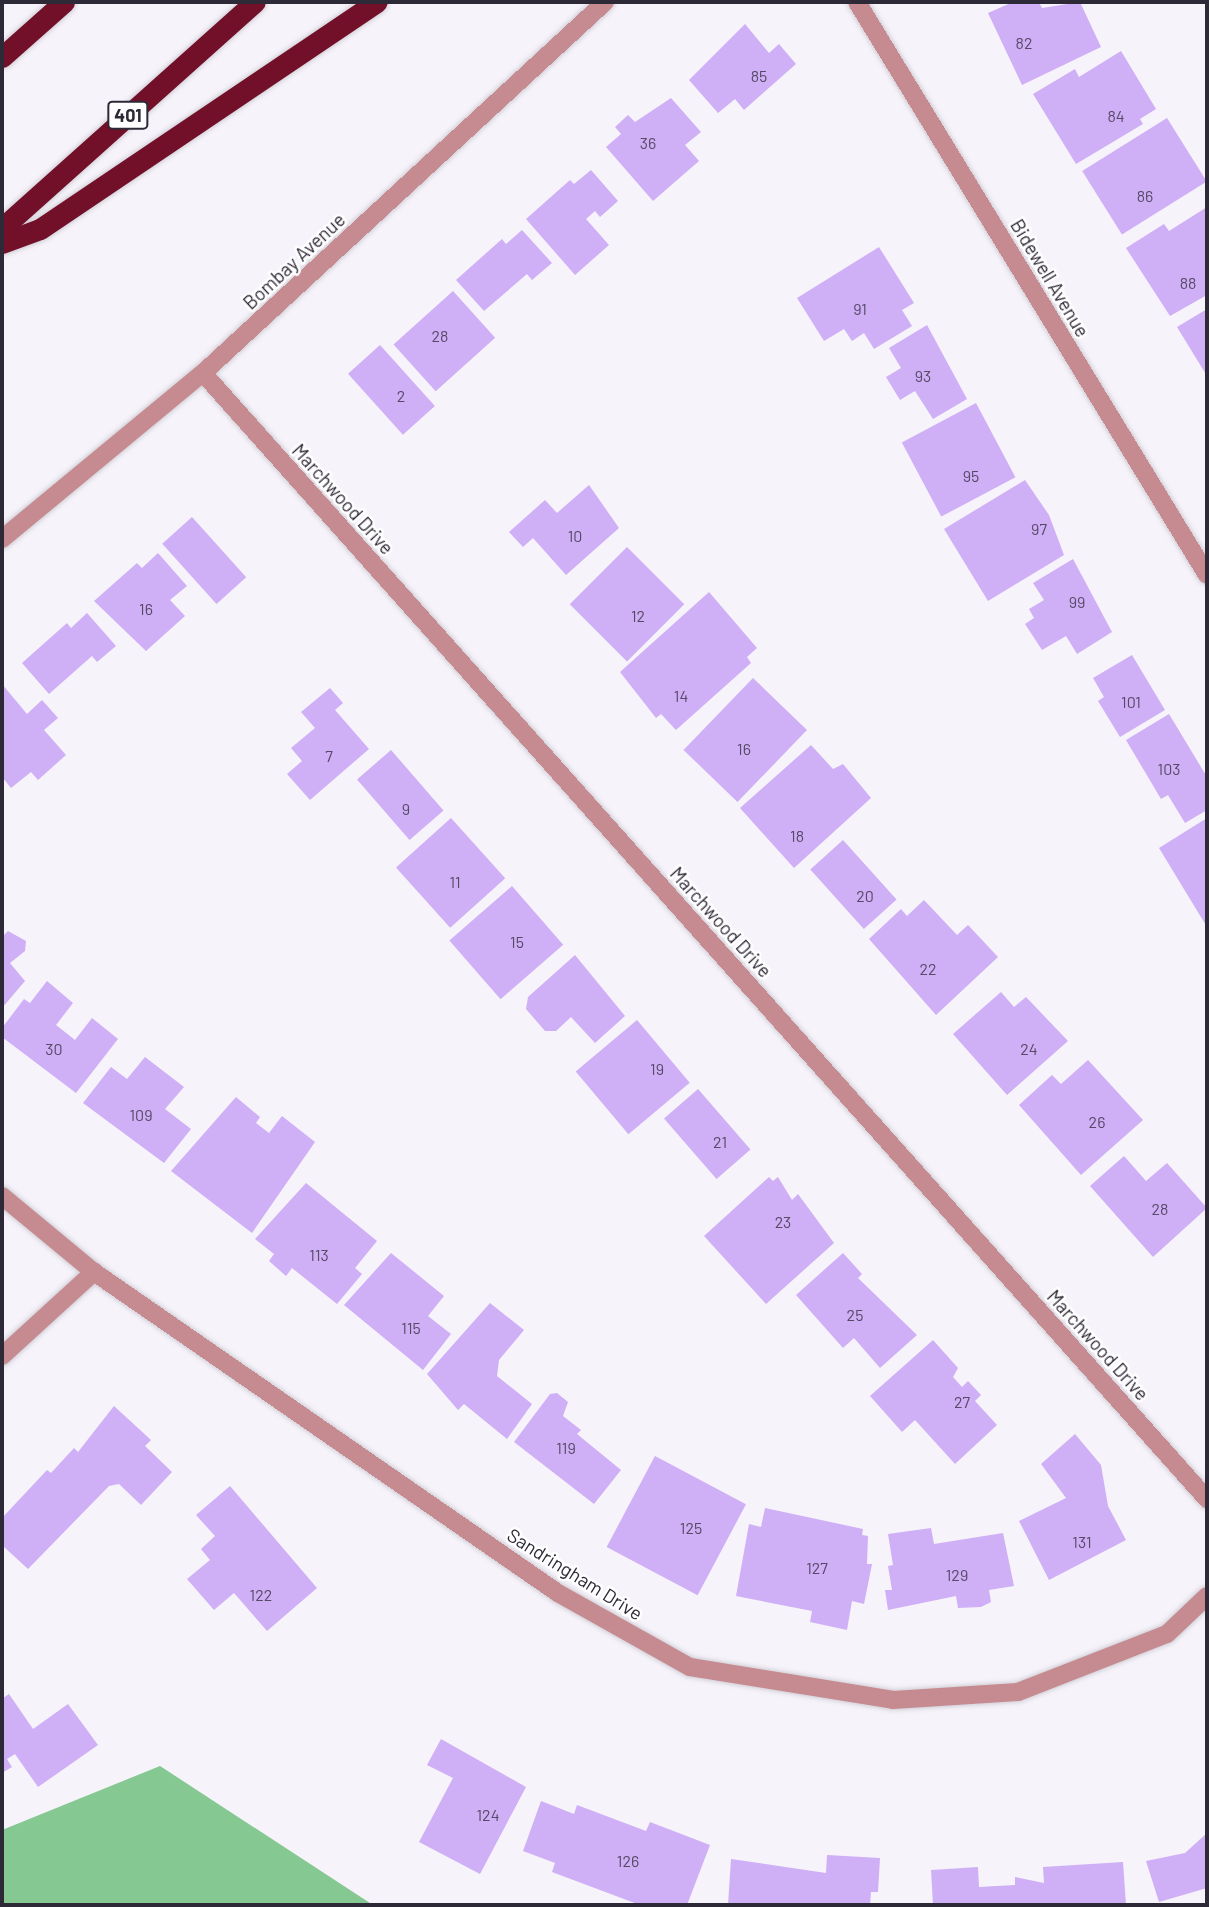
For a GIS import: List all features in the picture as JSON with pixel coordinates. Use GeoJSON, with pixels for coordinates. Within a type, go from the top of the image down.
{"type":"FeatureCollection","features":[{"type":"Feature","properties":{"kind":"highway"},"geometry":{"type":"LineString","coordinates":[[2,57],[64,2]]}},
{"type":"Feature","properties":{"kind":"highway","name":"401"},"geometry":{"type":"LineString","coordinates":[[2,228],[255,2]]}},
{"type":"Feature","properties":{"kind":"highway"},"geometry":{"type":"LineString","coordinates":[[2,243],[40,229],[377,2]]}},
{"type":"Feature","properties":{"kind":"street","name":"Bombay Avenue"},"geometry":{"type":"LineString","coordinates":[[2,539],[203,373],[605,2]]}},
{"type":"Feature","properties":{"kind":"street","name":"Bidewell Avenue"},"geometry":{"type":"LineString","coordinates":[[857,2],[1207,575]]}},
{"type":"Feature","properties":{"kind":"street","name":"Marchwood Drive"},"geometry":{"type":"LineString","coordinates":[[203,373],[1207,1499]]}},
{"type":"Feature","properties":{"kind":"street","name":"Sandringham Drive"},"geometry":{"type":"LineString","coordinates":[[2,1196],[94,1272],[558,1593],[690,1667],[893,1700],[1018,1692],[1167,1634],[1207,1596]]}},
{"type":"Feature","properties":{"kind":"street"},"geometry":{"type":"LineString","coordinates":[[2,1356],[94,1272]]}},
{"type":"Feature","properties":{"kind":"green space"},"geometry":{"type":"Polygon","coordinates":[[[160,1766],[373,1905],[2,1905],[2,1830],[160,1766]]]}},
{"type":"Feature","properties":{"kind":"building"},"geometry":{"type":"Polygon","coordinates":[[[1013,2],[1039,2],[1042,8],[1080,2],[1101,47],[1022,85],[988,13],[1013,2]]]}},
{"type":"Feature","properties":{"kind":"building"},"geometry":{"type":"Polygon","coordinates":[[[745,24],[769,53],[779,44],[796,64],[744,110],[735,99],[718,113],[689,80],[745,24]]]}},
{"type":"Feature","properties":{"kind":"building"},"geometry":{"type":"Polygon","coordinates":[[[1121,51],[1156,109],[1140,119],[1143,124],[1076,164],[1033,94],[1075,69],[1079,77],[1121,51]]]}},
{"type":"Feature","properties":{"kind":"building"},"geometry":{"type":"Polygon","coordinates":[[[671,98],[701,132],[685,145],[699,161],[653,201],[606,147],[621,134],[615,127],[628,115],[635,122],[671,98]]]}},
{"type":"Feature","properties":{"kind":"building"},"geometry":{"type":"Polygon","coordinates":[[[1167,118],[1207,182],[1122,235],[1082,171],[1167,118]]]}},
{"type":"Feature","properties":{"kind":"building"},"geometry":{"type":"Polygon","coordinates":[[[591,170],[618,201],[600,217],[595,211],[586,219],[609,245],[575,275],[526,219],[570,180],[574,184],[591,170]]]}},
{"type":"Feature","properties":{"kind":"building"},"geometry":{"type":"Polygon","coordinates":[[[1207,207],[1207,295],[1170,316],[1126,248],[1164,224],[1169,231],[1207,207]]]}},
{"type":"Feature","properties":{"kind":"building"},"geometry":{"type":"Polygon","coordinates":[[[522,230],[552,263],[532,280],[527,274],[484,311],[456,280],[502,239],[506,244],[522,230]]]}},
{"type":"Feature","properties":{"kind":"building"},"geometry":{"type":"Polygon","coordinates":[[[879,247],[914,303],[902,310],[912,326],[874,349],[864,333],[852,341],[844,329],[824,341],[797,298],[879,247]]]}},
{"type":"Feature","properties":{"kind":"building"},"geometry":{"type":"Polygon","coordinates":[[[453,291],[495,338],[436,391],[394,345],[453,291]]]}},
{"type":"Feature","properties":{"kind":"building"},"geometry":{"type":"Polygon","coordinates":[[[1207,309],[1207,376],[1177,327],[1207,309]]]}},
{"type":"Feature","properties":{"kind":"building"},"geometry":{"type":"Polygon","coordinates":[[[927,325],[967,399],[933,419],[915,391],[900,400],[886,377],[901,368],[889,348],[927,325]]]}},
{"type":"Feature","properties":{"kind":"building"},"geometry":{"type":"Polygon","coordinates":[[[380,345],[435,406],[403,435],[348,374],[380,345]]]}},
{"type":"Feature","properties":{"kind":"building"},"geometry":{"type":"Polygon","coordinates":[[[976,403],[1015,477],[941,517],[902,442],[976,403]]]}},
{"type":"Feature","properties":{"kind":"building"},"geometry":{"type":"Polygon","coordinates":[[[1025,480],[1049,515],[1064,555],[988,601],[944,529],[1025,480]]]}},
{"type":"Feature","properties":{"kind":"building"},"geometry":{"type":"Polygon","coordinates":[[[589,485],[619,528],[566,575],[533,538],[523,547],[509,532],[545,500],[557,513],[589,485]]]}},
{"type":"Feature","properties":{"kind":"building"},"geometry":{"type":"Polygon","coordinates":[[[192,517],[246,577],[216,604],[162,544],[192,517]]]}},
{"type":"Feature","properties":{"kind":"building"},"geometry":{"type":"Polygon","coordinates":[[[627,547],[684,604],[627,662],[570,604],[627,547]]]}},
{"type":"Feature","properties":{"kind":"building"},"geometry":{"type":"Polygon","coordinates":[[[158,553],[187,586],[170,600],[185,616],[146,651],[94,601],[137,563],[142,568],[158,553]]]}},
{"type":"Feature","properties":{"kind":"building"},"geometry":{"type":"Polygon","coordinates":[[[1073,559],[1112,632],[1077,654],[1066,636],[1042,650],[1025,624],[1034,618],[1029,609],[1044,600],[1033,583],[1073,559]]]}},
{"type":"Feature","properties":{"kind":"building"},"geometry":{"type":"Polygon","coordinates":[[[709,592],[757,648],[747,657],[751,663],[676,730],[661,714],[656,718],[620,672],[709,592]]]}},
{"type":"Feature","properties":{"kind":"building"},"geometry":{"type":"Polygon","coordinates":[[[87,613],[116,646],[97,662],[92,656],[49,694],[22,663],[67,623],[71,628],[87,613]]]}},
{"type":"Feature","properties":{"kind":"building"},"geometry":{"type":"Polygon","coordinates":[[[1132,655],[1165,710],[1120,737],[1098,701],[1104,697],[1093,678],[1132,655]]]}},
{"type":"Feature","properties":{"kind":"building"},"geometry":{"type":"Polygon","coordinates":[[[753,678],[807,730],[737,802],[684,750],[753,678]]]}},
{"type":"Feature","properties":{"kind":"building"},"geometry":{"type":"Polygon","coordinates":[[[2,684],[27,714],[42,700],[58,718],[44,730],[66,755],[38,780],[31,772],[11,788],[2,777],[2,684]]]}},
{"type":"Feature","properties":{"kind":"building"},"geometry":{"type":"Polygon","coordinates":[[[330,688],[343,703],[335,710],[369,749],[310,800],[287,774],[302,761],[291,748],[315,728],[301,712],[330,688]]]}},
{"type":"Feature","properties":{"kind":"building"},"geometry":{"type":"Polygon","coordinates":[[[1169,714],[1207,777],[1207,810],[1185,823],[1168,795],[1161,799],[1126,740],[1169,714]]]}},
{"type":"Feature","properties":{"kind":"building"},"geometry":{"type":"Polygon","coordinates":[[[811,745],[833,769],[843,764],[871,798],[794,868],[740,808],[811,745]]]}},
{"type":"Feature","properties":{"kind":"building"},"geometry":{"type":"Polygon","coordinates":[[[391,750],[443,810],[410,840],[357,780],[391,750]]]}},
{"type":"Feature","properties":{"kind":"building"},"geometry":{"type":"Polygon","coordinates":[[[451,818],[505,878],[450,928],[396,868],[451,818]]]}},
{"type":"Feature","properties":{"kind":"building"},"geometry":{"type":"Polygon","coordinates":[[[1207,818],[1207,927],[1159,848],[1207,818]]]}},
{"type":"Feature","properties":{"kind":"building"},"geometry":{"type":"Polygon","coordinates":[[[843,840],[897,899],[864,929],[810,869],[843,840]]]}},
{"type":"Feature","properties":{"kind":"building"},"geometry":{"type":"Polygon","coordinates":[[[512,886],[563,945],[501,999],[449,940],[512,886]]]}},
{"type":"Feature","properties":{"kind":"building"},"geometry":{"type":"Polygon","coordinates":[[[924,900],[957,935],[968,925],[998,957],[936,1015],[869,939],[901,909],[907,916],[924,900]]]}},
{"type":"Feature","properties":{"kind":"building"},"geometry":{"type":"Polygon","coordinates":[[[8,931],[26,941],[25,951],[10,963],[25,981],[2,1008],[2,937],[8,931]]]}},
{"type":"Feature","properties":{"kind":"building"},"geometry":{"type":"Polygon","coordinates":[[[575,955],[625,1016],[595,1043],[571,1017],[556,1031],[545,1031],[526,1009],[528,997],[575,955]]]}},
{"type":"Feature","properties":{"kind":"building"},"geometry":{"type":"Polygon","coordinates":[[[47,981],[73,1003],[56,1025],[75,1040],[92,1018],[118,1039],[76,1093],[2,1037],[2,1028],[24,999],[30,1003],[47,981]]]}},
{"type":"Feature","properties":{"kind":"building"},"geometry":{"type":"Polygon","coordinates":[[[1001,992],[1014,1007],[1026,997],[1068,1041],[1007,1095],[953,1034],[1001,992]]]}},
{"type":"Feature","properties":{"kind":"building"},"geometry":{"type":"Polygon","coordinates":[[[637,1020],[690,1083],[628,1134],[576,1071],[637,1020]]]}},
{"type":"Feature","properties":{"kind":"building"},"geometry":{"type":"Polygon","coordinates":[[[145,1057],[184,1087],[165,1109],[191,1129],[164,1163],[83,1103],[111,1067],[127,1079],[145,1057]]]}},
{"type":"Feature","properties":{"kind":"building"},"geometry":{"type":"Polygon","coordinates":[[[1088,1060],[1143,1120],[1081,1175],[1019,1105],[1052,1075],[1061,1084],[1088,1060]]]}},
{"type":"Feature","properties":{"kind":"building"},"geometry":{"type":"Polygon","coordinates":[[[698,1089],[750,1149],[717,1179],[664,1119],[698,1089]]]}},
{"type":"Feature","properties":{"kind":"building"},"geometry":{"type":"Polygon","coordinates":[[[236,1097],[260,1117],[256,1123],[269,1133],[282,1116],[315,1142],[252,1233],[171,1171],[236,1097]]]}},
{"type":"Feature","properties":{"kind":"building"},"geometry":{"type":"Polygon","coordinates":[[[1124,1156],[1146,1181],[1167,1163],[1207,1208],[1153,1257],[1090,1186],[1124,1156]]]}},
{"type":"Feature","properties":{"kind":"building"},"geometry":{"type":"Polygon","coordinates":[[[769,1177],[773,1181],[778,1177],[792,1200],[798,1194],[834,1243],[766,1304],[704,1236],[769,1177]]]}},
{"type":"Feature","properties":{"kind":"building"},"geometry":{"type":"Polygon","coordinates":[[[306,1183],[377,1241],[355,1268],[362,1274],[337,1304],[292,1268],[286,1276],[269,1261],[274,1254],[255,1239],[306,1183]]]}},
{"type":"Feature","properties":{"kind":"building"},"geometry":{"type":"Polygon","coordinates":[[[391,1253],[444,1296],[428,1316],[451,1334],[423,1370],[344,1305],[391,1253]]]}},
{"type":"Feature","properties":{"kind":"building"},"geometry":{"type":"Polygon","coordinates":[[[843,1253],[862,1274],[858,1278],[917,1335],[880,1368],[854,1338],[843,1348],[796,1295],[843,1253]]]}},
{"type":"Feature","properties":{"kind":"building"},"geometry":{"type":"Polygon","coordinates":[[[490,1303],[524,1330],[499,1360],[497,1376],[532,1404],[507,1439],[464,1404],[458,1410],[427,1374],[490,1303]]]}},
{"type":"Feature","properties":{"kind":"building"},"geometry":{"type":"Polygon","coordinates":[[[933,1340],[958,1368],[953,1377],[962,1387],[968,1381],[981,1395],[975,1401],[997,1425],[955,1464],[915,1420],[902,1432],[870,1396],[933,1340]]]}},
{"type":"Feature","properties":{"kind":"building"},"geometry":{"type":"Polygon","coordinates":[[[557,1393],[568,1402],[563,1416],[581,1430],[577,1434],[621,1470],[594,1504],[514,1442],[550,1394],[557,1393]]]}},
{"type":"Feature","properties":{"kind":"building"},"geometry":{"type":"Polygon","coordinates":[[[114,1406],[151,1440],[145,1446],[172,1472],[141,1505],[119,1484],[109,1486],[28,1569],[2,1545],[2,1518],[47,1470],[51,1473],[74,1448],[78,1452],[114,1406]]]}},
{"type":"Feature","properties":{"kind":"building"},"geometry":{"type":"Polygon","coordinates":[[[1075,1434],[1101,1465],[1108,1506],[1126,1540],[1049,1580],[1019,1521],[1066,1498],[1041,1464],[1075,1434]]]}},
{"type":"Feature","properties":{"kind":"building"},"geometry":{"type":"Polygon","coordinates":[[[655,1456],[746,1504],[698,1595],[607,1547],[655,1456]]]}},
{"type":"Feature","properties":{"kind":"building"},"geometry":{"type":"Polygon","coordinates":[[[230,1486],[317,1588],[267,1631],[234,1593],[214,1610],[187,1579],[210,1560],[201,1549],[215,1536],[196,1515],[230,1486]]]}},
{"type":"Feature","properties":{"kind":"building"},"geometry":{"type":"Polygon","coordinates":[[[765,1508],[863,1529],[862,1535],[868,1536],[867,1564],[872,1564],[864,1604],[852,1601],[847,1630],[810,1622],[812,1611],[736,1596],[749,1524],[761,1527],[765,1508]]]}},
{"type":"Feature","properties":{"kind":"building"},"geometry":{"type":"Polygon","coordinates":[[[931,1528],[934,1544],[1003,1533],[1014,1586],[989,1590],[991,1602],[981,1607],[958,1608],[956,1596],[888,1610],[885,1590],[892,1590],[888,1566],[893,1565],[888,1534],[931,1528]]]}},
{"type":"Feature","properties":{"kind":"building"},"geometry":{"type":"Polygon","coordinates":[[[9,1694],[33,1729],[68,1704],[98,1745],[38,1787],[15,1754],[7,1759],[12,1767],[2,1773],[2,1699],[9,1694]]]}},
{"type":"Feature","properties":{"kind":"building"},"geometry":{"type":"Polygon","coordinates":[[[441,1739],[526,1787],[480,1874],[419,1842],[453,1778],[427,1765],[441,1739]]]}},
{"type":"Feature","properties":{"kind":"building"},"geometry":{"type":"Polygon","coordinates":[[[541,1801],[574,1814],[577,1805],[646,1831],[650,1822],[710,1845],[687,1905],[640,1905],[552,1872],[555,1863],[523,1851],[541,1801]]]}},
{"type":"Feature","properties":{"kind":"building"},"geometry":{"type":"Polygon","coordinates":[[[1207,1833],[1207,1888],[1159,1902],[1146,1861],[1185,1853],[1207,1833]]]}},
{"type":"Feature","properties":{"kind":"building"},"geometry":{"type":"Polygon","coordinates":[[[827,1855],[880,1858],[878,1892],[871,1892],[870,1905],[728,1905],[731,1859],[826,1873],[827,1855]]]}},
{"type":"Feature","properties":{"kind":"building"},"geometry":{"type":"Polygon","coordinates":[[[1123,1862],[1126,1905],[933,1905],[931,1870],[978,1867],[979,1887],[1015,1885],[1015,1877],[1044,1883],[1043,1867],[1123,1862]]]}}]}
